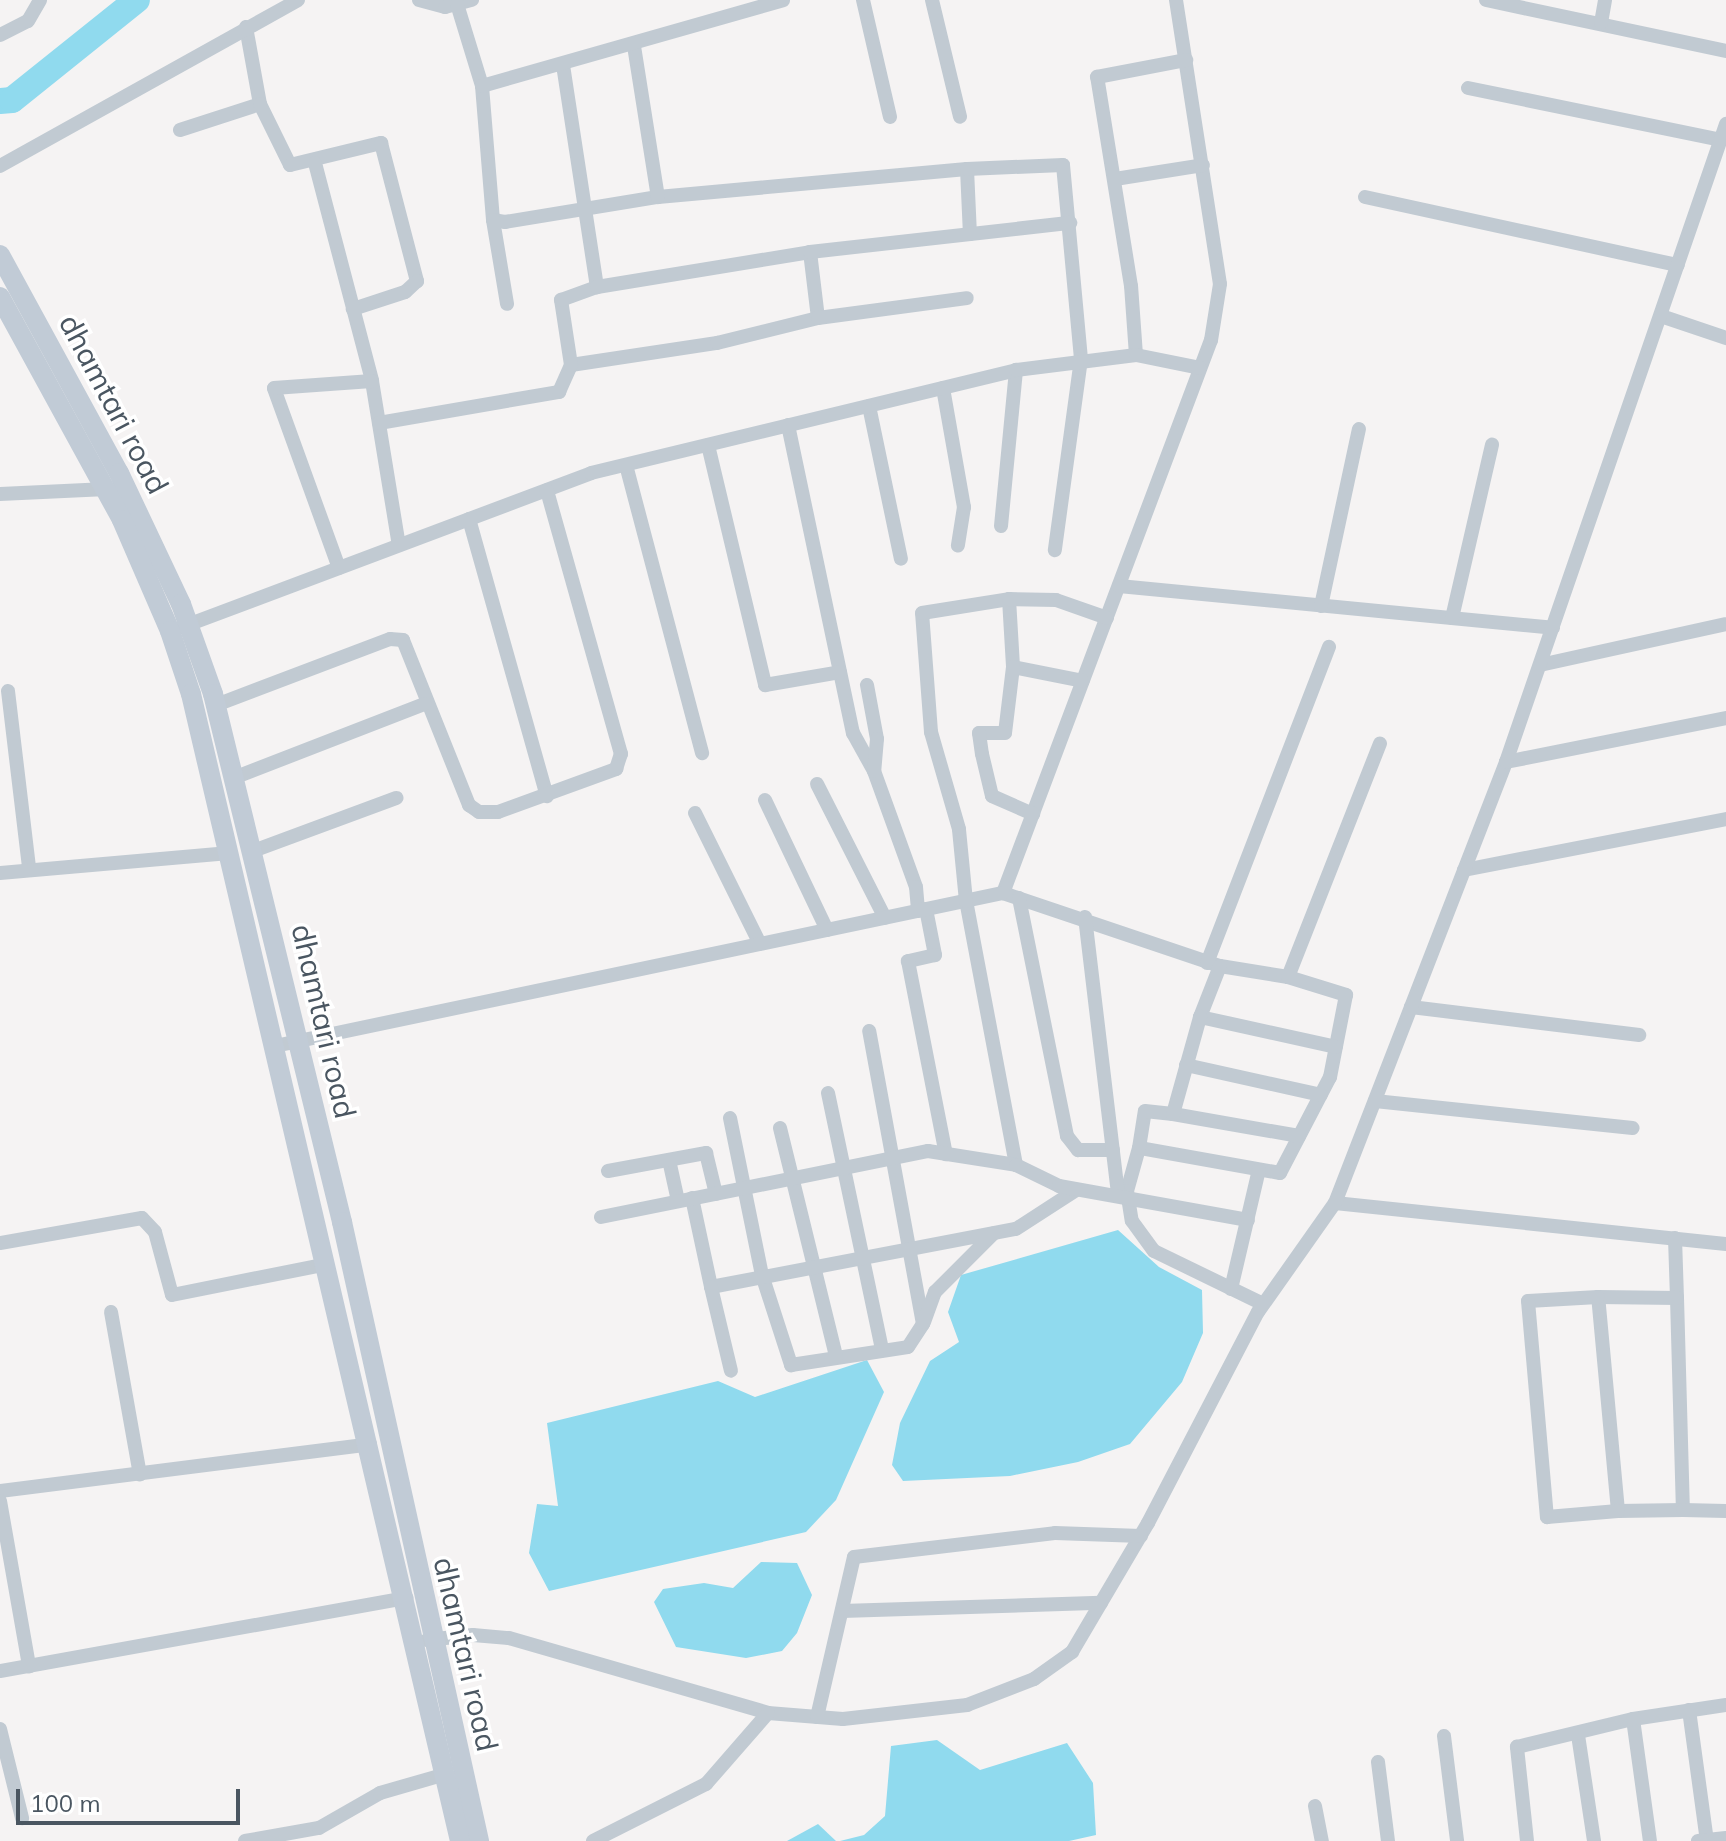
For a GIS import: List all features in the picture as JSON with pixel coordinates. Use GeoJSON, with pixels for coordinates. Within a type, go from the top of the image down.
{"type":"FeatureCollection","features":[{"type":"Feature","properties":{"kind":"main road","name":"dhamtari road"},"geometry":{"type":"LineString","coordinates":[[0,255],[119,473],[179,628],[216,705],[236,777],[298,1042],[424,1641],[479,1841]]}},
{"type":"Feature","properties":{"kind":"main road"},"geometry":{"type":"LineString","coordinates":[[0,297],[107,489],[179,628],[229,853],[407,1598],[424,1641],[460,1841]]}},
{"type":"Feature","properties":{"kind":"street"},"geometry":{"type":"LineString","coordinates":[[0,35],[28,21],[40,0]]}},
{"type":"Feature","properties":{"kind":"street"},"geometry":{"type":"LineString","coordinates":[[0,166],[298,0]]}},
{"type":"Feature","properties":{"kind":"street"},"geometry":{"type":"LineString","coordinates":[[419,0],[445,7],[464,2],[482,86],[493,220],[507,304]]}},
{"type":"Feature","properties":{"kind":"street"},"geometry":{"type":"LineString","coordinates":[[482,86],[634,46],[783,0]]}},
{"type":"Feature","properties":{"kind":"street"},"geometry":{"type":"LineString","coordinates":[[863,0],[890,117]]}},
{"type":"Feature","properties":{"kind":"street"},"geometry":{"type":"LineString","coordinates":[[932,0],[960,117]]}},
{"type":"Feature","properties":{"kind":"street"},"geometry":{"type":"LineString","coordinates":[[1003,893],[1200,368],[1220,284],[1176,0]]}},
{"type":"Feature","properties":{"kind":"street"},"geometry":{"type":"LineString","coordinates":[[1486,0],[1726,51]]}},
{"type":"Feature","properties":{"kind":"street"},"geometry":{"type":"LineString","coordinates":[[1601,23],[1605,0]]}},
{"type":"Feature","properties":{"kind":"street"},"geometry":{"type":"LineString","coordinates":[[246,27],[260,104],[290,165],[315,163],[381,143],[417,281],[405,292],[353,309]]}},
{"type":"Feature","properties":{"kind":"street"},"geometry":{"type":"LineString","coordinates":[[634,46],[658,197]]}},
{"type":"Feature","properties":{"kind":"street"},"geometry":{"type":"LineString","coordinates":[[1136,355],[1115,179],[1097,77],[1186,60]]}},
{"type":"Feature","properties":{"kind":"street"},"geometry":{"type":"LineString","coordinates":[[563,65],[597,287]]}},
{"type":"Feature","properties":{"kind":"street"},"geometry":{"type":"LineString","coordinates":[[1468,88],[1721,140]]}},
{"type":"Feature","properties":{"kind":"street"},"geometry":{"type":"LineString","coordinates":[[180,130],[260,104]]}},
{"type":"Feature","properties":{"kind":"street"},"geometry":{"type":"LineString","coordinates":[[424,1641],[473,1635],[509,1638],[768,1713],[843,1719],[967,1705],[1034,1679],[1072,1652],[1141,1536],[1263,1304],[1335,1203],[1506,762],[1726,124]]}},
{"type":"Feature","properties":{"kind":"street"},"geometry":{"type":"LineString","coordinates":[[315,163],[372,381],[399,545]]}},
{"type":"Feature","properties":{"kind":"street"},"geometry":{"type":"LineString","coordinates":[[493,220],[583,210],[658,197],[967,169],[1063,165],[1081,359],[1055,550]]}},
{"type":"Feature","properties":{"kind":"street"},"geometry":{"type":"LineString","coordinates":[[1115,179],[1203,165]]}},
{"type":"Feature","properties":{"kind":"street"},"geometry":{"type":"LineString","coordinates":[[967,169],[970,234]]}},
{"type":"Feature","properties":{"kind":"street"},"geometry":{"type":"LineString","coordinates":[[1365,197],[1678,265]]}},
{"type":"Feature","properties":{"kind":"street"},"geometry":{"type":"LineString","coordinates":[[379,423],[559,392],[571,365],[561,300],[597,287],[810,252],[1070,223]]}},
{"type":"Feature","properties":{"kind":"street"},"geometry":{"type":"LineString","coordinates":[[810,252],[818,318]]}},
{"type":"Feature","properties":{"kind":"street"},"geometry":{"type":"LineString","coordinates":[[571,365],[717,343],[818,318],[967,298]]}},
{"type":"Feature","properties":{"kind":"street"},"geometry":{"type":"LineString","coordinates":[[1661,316],[1726,338]]}},
{"type":"Feature","properties":{"kind":"street"},"geometry":{"type":"LineString","coordinates":[[179,628],[547,490],[626,465],[1016,370],[1081,359],[1136,355],[1200,368]]}},
{"type":"Feature","properties":{"kind":"street"},"geometry":{"type":"LineString","coordinates":[[1001,526],[1016,370]]}},
{"type":"Feature","properties":{"kind":"street"},"geometry":{"type":"LineString","coordinates":[[339,568],[274,388],[372,381]]}},
{"type":"Feature","properties":{"kind":"street"},"geometry":{"type":"LineString","coordinates":[[943,388],[964,507],[958,546]]}},
{"type":"Feature","properties":{"kind":"street"},"geometry":{"type":"LineString","coordinates":[[869,406],[901,559]]}},
{"type":"Feature","properties":{"kind":"street"},"geometry":{"type":"LineString","coordinates":[[788,425],[853,733],[874,771],[916,887],[935,955],[908,961],[946,1154]]}},
{"type":"Feature","properties":{"kind":"street"},"geometry":{"type":"LineString","coordinates":[[1321,606],[1359,429]]}},
{"type":"Feature","properties":{"kind":"street"},"geometry":{"type":"LineString","coordinates":[[708,445],[765,685],[840,672]]}},
{"type":"Feature","properties":{"kind":"street"},"geometry":{"type":"LineString","coordinates":[[1452,618],[1492,445]]}},
{"type":"Feature","properties":{"kind":"street"},"geometry":{"type":"LineString","coordinates":[[626,465],[702,753]]}},
{"type":"Feature","properties":{"kind":"street"},"geometry":{"type":"LineString","coordinates":[[0,494],[107,489]]}},
{"type":"Feature","properties":{"kind":"street"},"geometry":{"type":"LineString","coordinates":[[216,705],[390,639],[403,640],[424,704],[469,805],[479,812],[498,812],[616,769],[621,754],[547,490]]}},
{"type":"Feature","properties":{"kind":"street"},"geometry":{"type":"LineString","coordinates":[[469,519],[547,796]]}},
{"type":"Feature","properties":{"kind":"street"},"geometry":{"type":"LineString","coordinates":[[1119,586],[1553,628]]}},
{"type":"Feature","properties":{"kind":"street"},"geometry":{"type":"LineString","coordinates":[[1016,1165],[966,901],[959,829],[931,732],[922,613],[1009,599],[1056,600],[1107,618]]}},
{"type":"Feature","properties":{"kind":"street"},"geometry":{"type":"LineString","coordinates":[[1009,599],[1013,667],[1005,733],[979,733],[992,796],[1033,814]]}},
{"type":"Feature","properties":{"kind":"street"},"geometry":{"type":"LineString","coordinates":[[1540,665],[1726,624]]}},
{"type":"Feature","properties":{"kind":"street"},"geometry":{"type":"LineString","coordinates":[[1173,1114],[1214,965],[1329,647]]}},
{"type":"Feature","properties":{"kind":"street"},"geometry":{"type":"LineString","coordinates":[[1013,667],[1083,681]]}},
{"type":"Feature","properties":{"kind":"street"},"geometry":{"type":"LineString","coordinates":[[867,685],[877,739],[874,771]]}},
{"type":"Feature","properties":{"kind":"street"},"geometry":{"type":"LineString","coordinates":[[8,691],[29,867]]}},
{"type":"Feature","properties":{"kind":"street"},"geometry":{"type":"LineString","coordinates":[[236,777],[424,704]]}},
{"type":"Feature","properties":{"kind":"street"},"geometry":{"type":"LineString","coordinates":[[1506,762],[1726,718]]}},
{"type":"Feature","properties":{"kind":"street"},"geometry":{"type":"LineString","coordinates":[[1288,977],[1380,743]]}},
{"type":"Feature","properties":{"kind":"street"},"geometry":{"type":"LineString","coordinates":[[817,784],[885,918]]}},
{"type":"Feature","properties":{"kind":"street"},"geometry":{"type":"LineString","coordinates":[[253,851],[396,798]]}},
{"type":"Feature","properties":{"kind":"street"},"geometry":{"type":"LineString","coordinates":[[765,800],[827,930]]}},
{"type":"Feature","properties":{"kind":"street"},"geometry":{"type":"LineString","coordinates":[[695,813],[760,944]]}},
{"type":"Feature","properties":{"kind":"street"},"geometry":{"type":"LineString","coordinates":[[1464,870],[1726,819]]}},
{"type":"Feature","properties":{"kind":"street"},"geometry":{"type":"LineString","coordinates":[[0,873],[29,867],[229,853]]}},
{"type":"Feature","properties":{"kind":"street"},"geometry":{"type":"LineString","coordinates":[[275,1046],[1003,893],[1085,917],[1214,965],[1288,977],[1346,995],[1336,1047],[1321,1095],[1280,1173],[1139,1148]]}},
{"type":"Feature","properties":{"kind":"street"},"geometry":{"type":"LineString","coordinates":[[1019,898],[1067,1136],[1078,1150],[1113,1150]]}},
{"type":"Feature","properties":{"kind":"street"},"geometry":{"type":"LineString","coordinates":[[1085,917],[1113,1150],[1132,1221],[1154,1251],[1263,1304]]}},
{"type":"Feature","properties":{"kind":"street"},"geometry":{"type":"LineString","coordinates":[[1411,1007],[1639,1035]]}},
{"type":"Feature","properties":{"kind":"street"},"geometry":{"type":"LineString","coordinates":[[1200,1017],[1336,1047]]}},
{"type":"Feature","properties":{"kind":"street"},"geometry":{"type":"LineString","coordinates":[[869,1031],[912,1248],[923,1324]]}},
{"type":"Feature","properties":{"kind":"street"},"geometry":{"type":"LineString","coordinates":[[1186,1065],[1321,1095]]}},
{"type":"Feature","properties":{"kind":"street"},"geometry":{"type":"LineString","coordinates":[[828,1093],[882,1350]]}},
{"type":"Feature","properties":{"kind":"street"},"geometry":{"type":"LineString","coordinates":[[1375,1101],[1633,1128]]}},
{"type":"Feature","properties":{"kind":"street"},"geometry":{"type":"LineString","coordinates":[[1123,1196],[1139,1148],[1145,1111],[1299,1136]]}},
{"type":"Feature","properties":{"kind":"street"},"geometry":{"type":"LineString","coordinates":[[730,1118],[762,1275],[791,1365],[908,1347],[923,1324],[935,1292],[994,1233]]}},
{"type":"Feature","properties":{"kind":"street"},"geometry":{"type":"LineString","coordinates":[[780,1128],[836,1356]]}},
{"type":"Feature","properties":{"kind":"street"},"geometry":{"type":"LineString","coordinates":[[601,1217],[928,1151],[1016,1165],[1076,1190],[1248,1220]]}},
{"type":"Feature","properties":{"kind":"street"},"geometry":{"type":"LineString","coordinates":[[608,1171],[706,1153],[716,1194]]}},
{"type":"Feature","properties":{"kind":"street"},"geometry":{"type":"LineString","coordinates":[[669,1160],[685,1200],[711,1287],[731,1371]]}},
{"type":"Feature","properties":{"kind":"street"},"geometry":{"type":"LineString","coordinates":[[1231,1289],[1259,1170]]}},
{"type":"Feature","properties":{"kind":"street"},"geometry":{"type":"LineString","coordinates":[[711,1287],[1016,1229],[1076,1190]]}},
{"type":"Feature","properties":{"kind":"street"},"geometry":{"type":"LineString","coordinates":[[1335,1203],[1726,1244]]}},
{"type":"Feature","properties":{"kind":"street"},"geometry":{"type":"LineString","coordinates":[[0,1243],[142,1218],[155,1232],[172,1295],[327,1264]]}},
{"type":"Feature","properties":{"kind":"street"},"geometry":{"type":"LineString","coordinates":[[1675,1238],[1683,1510]]}},
{"type":"Feature","properties":{"kind":"street"},"geometry":{"type":"LineString","coordinates":[[1677,1298],[1598,1297],[1528,1301],[1547,1517],[1618,1511],[1726,1511]]}},
{"type":"Feature","properties":{"kind":"street"},"geometry":{"type":"LineString","coordinates":[[1598,1297],[1618,1511]]}},
{"type":"Feature","properties":{"kind":"street"},"geometry":{"type":"LineString","coordinates":[[111,1312],[140,1474]]}},
{"type":"Feature","properties":{"kind":"street"},"geometry":{"type":"LineString","coordinates":[[0,1491],[370,1444]]}},
{"type":"Feature","properties":{"kind":"street"},"geometry":{"type":"LineString","coordinates":[[0,1501],[29,1666]]}},
{"type":"Feature","properties":{"kind":"street"},"geometry":{"type":"LineString","coordinates":[[817,1717],[854,1557],[1055,1533],[1141,1536]]}},
{"type":"Feature","properties":{"kind":"street"},"geometry":{"type":"LineString","coordinates":[[0,1671],[407,1598]]}},
{"type":"Feature","properties":{"kind":"street"},"geometry":{"type":"LineString","coordinates":[[842,1611],[1101,1603]]}},
{"type":"Feature","properties":{"kind":"street"},"geometry":{"type":"LineString","coordinates":[[1527,1841],[1517,1747],[1578,1735],[1633,1719],[1726,1705]]}},
{"type":"Feature","properties":{"kind":"street"},"geometry":{"type":"LineString","coordinates":[[1689,1710],[1706,1840]]}},
{"type":"Feature","properties":{"kind":"street"},"geometry":{"type":"LineString","coordinates":[[593,1841],[706,1784],[768,1713]]}},
{"type":"Feature","properties":{"kind":"street"},"geometry":{"type":"LineString","coordinates":[[1633,1719],[1650,1841]]}},
{"type":"Feature","properties":{"kind":"street"},"geometry":{"type":"LineString","coordinates":[[0,1729],[22,1818]]}},
{"type":"Feature","properties":{"kind":"street"},"geometry":{"type":"LineString","coordinates":[[1578,1735],[1594,1841]]}},
{"type":"Feature","properties":{"kind":"street"},"geometry":{"type":"LineString","coordinates":[[1444,1736],[1457,1841]]}},
{"type":"Feature","properties":{"kind":"street"},"geometry":{"type":"LineString","coordinates":[[1378,1762],[1388,1841]]}},
{"type":"Feature","properties":{"kind":"street"},"geometry":{"type":"LineString","coordinates":[[245,1841],[319,1828],[380,1793],[446,1774]]}},
{"type":"Feature","properties":{"kind":"street"},"geometry":{"type":"LineString","coordinates":[[1315,1806],[1322,1841]]}},
{"type":"Feature","properties":{"kind":"street"},"geometry":{"type":"LineString","coordinates":[[1698,1841],[1726,1838]]}},
{"type":"Feature","properties":{"kind":"water"},"geometry":{"type":"Polygon","coordinates":[[[1118,1230],[1159,1267],[1202,1290],[1203,1333],[1182,1382],[1130,1444],[1078,1462],[1010,1476],[903,1481],[892,1465],[900,1423],[930,1361],[959,1342],[948,1312],[961,1275],[1118,1230]]]}},
{"type":"Feature","properties":{"kind":"water"},"geometry":{"type":"Polygon","coordinates":[[[867,1360],[884,1392],[836,1500],[806,1532],[549,1591],[529,1553],[537,1504],[558,1506],[547,1423],[718,1381],[755,1397],[867,1360]]]}},
{"type":"Feature","properties":{"kind":"water"},"geometry":{"type":"Polygon","coordinates":[[[761,1562],[797,1563],[812,1595],[797,1633],[782,1651],[746,1658],[676,1647],[654,1602],[663,1589],[704,1583],[733,1588],[761,1562]]]}},
{"type":"Feature","properties":{"kind":"water"},"geometry":{"type":"Polygon","coordinates":[[[937,1740],[980,1770],[1067,1743],[1093,1783],[1096,1835],[1069,1841],[840,1841],[864,1835],[885,1816],[891,1746],[937,1740]]]}},
{"type":"Feature","properties":{"kind":"water"},"geometry":{"type":"Polygon","coordinates":[[[818,1824],[836,1841],[787,1841],[818,1824]]]}},
{"type":"Feature","properties":{"kind":"waterway"},"geometry":{"type":"LineString","coordinates":[[0,101],[12,100],[137,0]]}}]}
